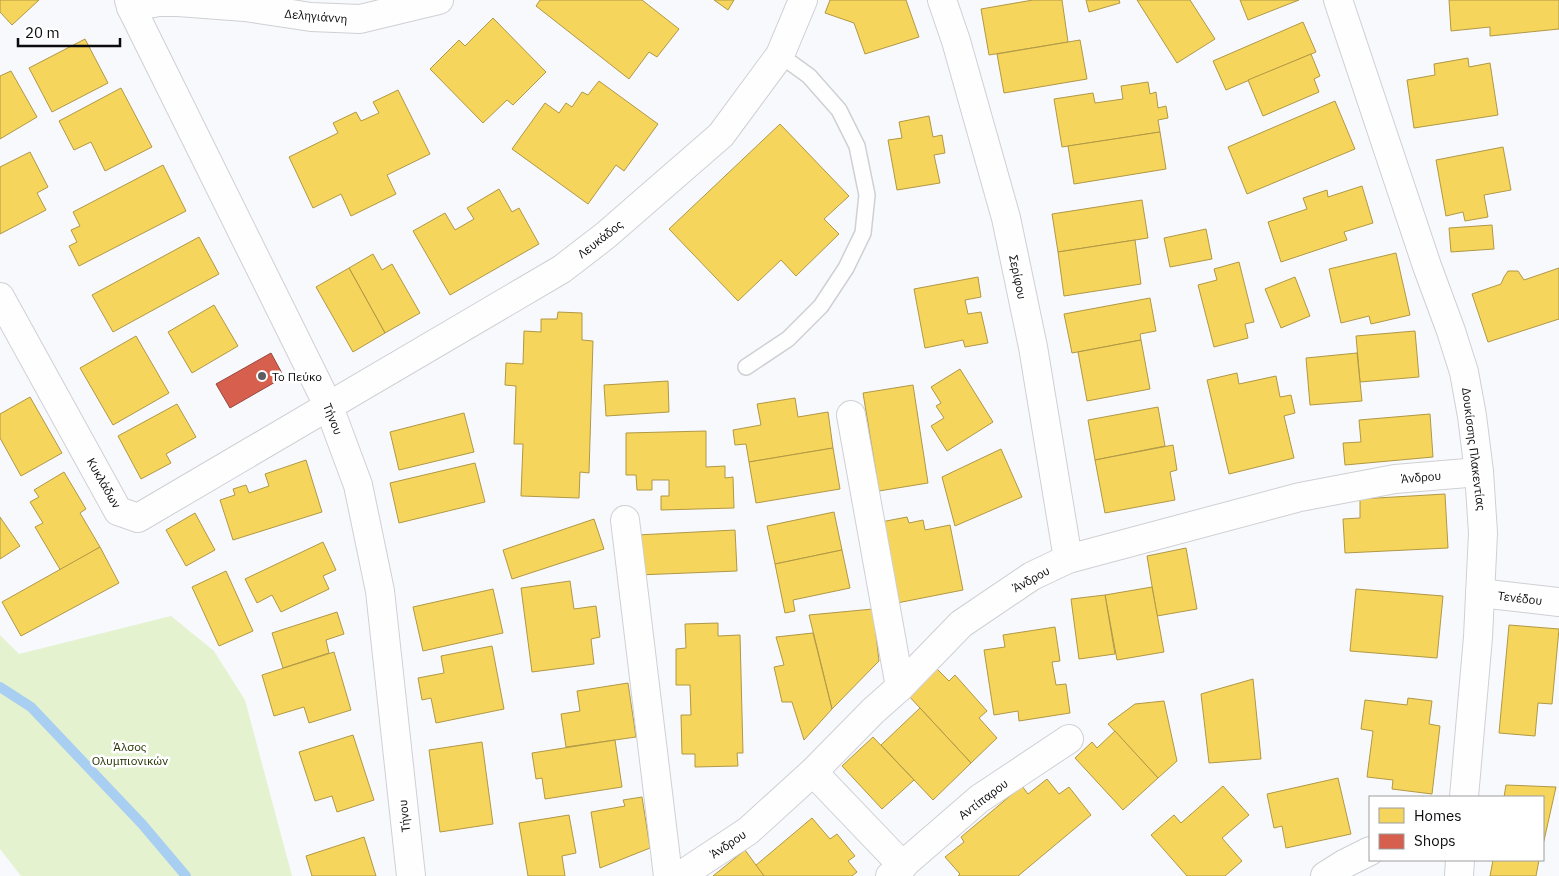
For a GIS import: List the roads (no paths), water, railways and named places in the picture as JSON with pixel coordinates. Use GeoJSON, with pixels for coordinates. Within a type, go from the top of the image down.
{"type":"FeatureCollection","features":[{"type":"Feature","properties":{"kind":"street","name":"Δεληγιάννη"},"geometry":{"type":"LineString","coordinates":[[130,4],[178,2],[245,7],[289,7],[311,17],[360,19],[439,0]]}},
{"type":"Feature","properties":{"kind":"street","name":"Λευκάδος"},"geometry":{"type":"LineString","coordinates":[[329,407],[562,269],[606,235],[721,135],[780,55],[802,0]]}},
{"type":"Feature","properties":{"kind":"street","name":"Σερίφου"},"geometry":{"type":"LineString","coordinates":[[942,0],[956,41],[1006,218],[1033,347],[1068,559]]}},
{"type":"Feature","properties":{"kind":"street","name":"Δουκίσσης Πλακεντίας"},"geometry":{"type":"LineString","coordinates":[[1338,0],[1427,266],[1451,331],[1464,372],[1472,416],[1479,472],[1483,533],[1478,637],[1464,796]]}},
{"type":"Feature","properties":{"kind":"street","name":"Τήνου"},"geometry":{"type":"LineString","coordinates":[[130,4],[329,407],[358,486],[380,591],[410,876]]}},
{"type":"Feature","properties":{"kind":"street","name":"Κυκλάδων"},"geometry":{"type":"LineString","coordinates":[[0,297],[118,511],[132,516],[138,518],[329,407]]}},
{"type":"Feature","properties":{"kind":"street"},"geometry":{"type":"LineString","coordinates":[[851,415],[900,687]]}},
{"type":"Feature","properties":{"kind":"street","name":"Άνδρου"},"geometry":{"type":"LineString","coordinates":[[680,876],[748,832],[813,772],[961,624],[1032,576],[1068,559],[1300,496],[1395,479],[1479,472]]}},
{"type":"Feature","properties":{"kind":"street"},"geometry":{"type":"LineString","coordinates":[[625,520],[668,876]]}},
{"type":"Feature","properties":{"kind":"street","name":"Τενέδου"},"geometry":{"type":"LineString","coordinates":[[1480,593],[1559,602]]}},
{"type":"Feature","properties":{"kind":"street","name":"Αντίπαρου"},"geometry":{"type":"LineString","coordinates":[[813,772],[897,871],[979,800],[1069,739]]}},
{"type":"Feature","properties":{"kind":"street"},"geometry":{"type":"LineString","coordinates":[[1325,876],[1369,852]]}},
{"type":"Feature","properties":{"kind":"street"},"geometry":{"type":"LineString","coordinates":[[1459,876],[1460,861]]}},
{"type":"Feature","properties":{"kind":"lane"},"geometry":{"type":"LineString","coordinates":[[746,367],[788,339],[822,306],[846,268],[864,233],[867,196],[857,146],[839,110],[809,76],[780,55]]}},
{"type":"Feature","properties":{"kind":"waterway"},"geometry":{"type":"LineString","coordinates":[[0,687],[31,707],[142,824],[186,876]]}},
{"type":"Feature","properties":{"kind":"place","name":"Το Πεύκο"},"geometry":{"type":"Point","coordinates":[262,376]}},
{"type":"Feature","properties":{"kind":"park label","name":"Άλσος Ολυμπιονικών"},"geometry":{"type":"Point","coordinates":[130,753]}}]}
